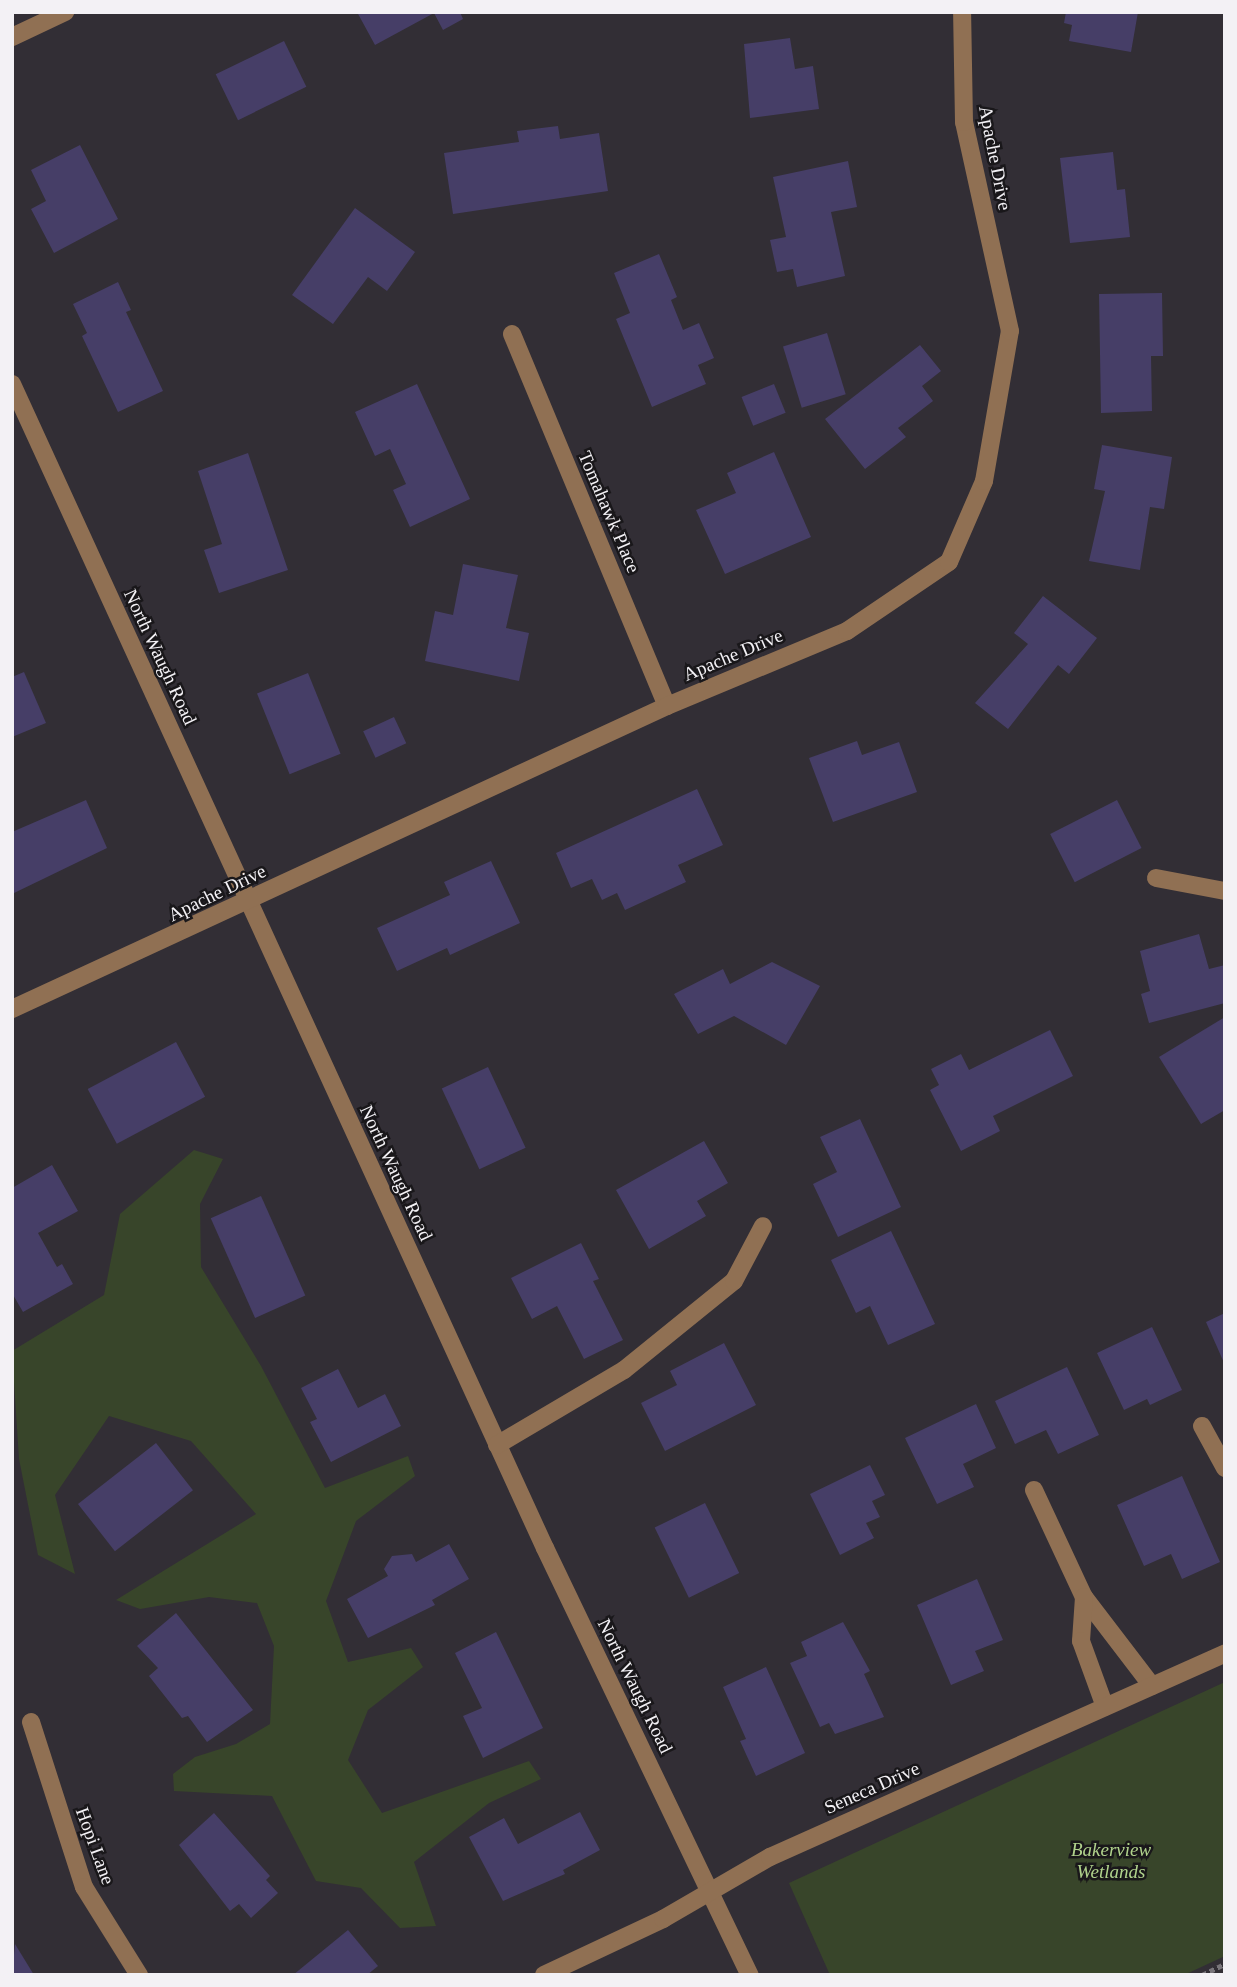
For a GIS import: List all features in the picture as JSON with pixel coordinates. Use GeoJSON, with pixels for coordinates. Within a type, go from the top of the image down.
{"type":"FeatureCollection","features":[{"type":"Feature","properties":{"kind":"street"},"geometry":{"type":"LineString","coordinates":[[12,37],[65,12]]}},
{"type":"Feature","properties":{"kind":"street","name":"Apache Drive"},"geometry":{"type":"LineString","coordinates":[[12,1009],[249,902],[667,706],[847,631],[949,562],[984,481],[1010,331],[964,122],[962,12]]}},
{"type":"Feature","properties":{"kind":"street","name":"Tomahawk Place"},"geometry":{"type":"LineString","coordinates":[[512,334],[667,706]]}},
{"type":"Feature","properties":{"kind":"street","name":"North Waugh Road"},"geometry":{"type":"LineString","coordinates":[[12,384],[497,1445],[750,1975]]}},
{"type":"Feature","properties":{"kind":"street"},"geometry":{"type":"LineString","coordinates":[[1156,878],[1225,891]]}},
{"type":"Feature","properties":{"kind":"street"},"geometry":{"type":"LineString","coordinates":[[497,1445],[624,1370],[734,1281],[763,1226]]}},
{"type":"Feature","properties":{"kind":"street"},"geometry":{"type":"LineString","coordinates":[[1202,1426],[1225,1468]]}},
{"type":"Feature","properties":{"kind":"street"},"geometry":{"type":"LineString","coordinates":[[1034,1490],[1084,1598],[1152,1686]]}},
{"type":"Feature","properties":{"kind":"street"},"geometry":{"type":"LineString","coordinates":[[1084,1598],[1081,1641],[1105,1707]]}},
{"type":"Feature","properties":{"kind":"street","name":"Seneca Drive"},"geometry":{"type":"LineString","coordinates":[[544,1975],[663,1919],[770,1857],[1225,1653]]}},
{"type":"Feature","properties":{"kind":"street","name":"Hopi Lane"},"geometry":{"type":"LineString","coordinates":[[31,1722],[84,1887],[139,1975]]}},
{"type":"Feature","properties":{"kind":"path"},"geometry":{"type":"LineString","coordinates":[[1202,1975],[1225,1965]]}},
{"type":"Feature","properties":{"kind":"green space"},"geometry":{"type":"Polygon","coordinates":[[[194,1150],[223,1159],[200,1204],[201,1267],[261,1366],[325,1488],[408,1456],[415,1476],[356,1521],[326,1601],[348,1662],[411,1648],[423,1667],[368,1710],[348,1760],[382,1813],[529,1761],[541,1779],[489,1803],[414,1862],[436,1926],[400,1928],[361,1888],[316,1881],[272,1796],[174,1791],[173,1774],[195,1757],[236,1744],[270,1724],[274,1646],[257,1603],[209,1597],[140,1609],[116,1600],[256,1514],[191,1441],[109,1416],[55,1495],[75,1574],[38,1555],[19,1459],[12,1351],[104,1295],[120,1214],[194,1150]]]}},
{"type":"Feature","properties":{"kind":"green space","name":"Bakerview Wetlands"},"geometry":{"type":"Polygon","coordinates":[[[1225,1682],[1225,1956],[1184,1975],[830,1975],[789,1883],[1225,1682]]]}},
{"type":"Feature","properties":{"kind":"building"},"geometry":{"type":"Polygon","coordinates":[[[357,12],[460,12],[463,19],[443,30],[434,13],[375,45],[357,12]]]}},
{"type":"Feature","properties":{"kind":"building"},"geometry":{"type":"Polygon","coordinates":[[[1066,12],[1138,12],[1131,52],[1069,41],[1072,25],[1064,23],[1066,12]]]}},
{"type":"Feature","properties":{"kind":"building"},"geometry":{"type":"Polygon","coordinates":[[[790,38],[795,69],[813,66],[819,109],[750,118],[744,44],[790,38]]]}},
{"type":"Feature","properties":{"kind":"building"},"geometry":{"type":"Polygon","coordinates":[[[284,41],[306,87],[238,120],[216,74],[284,41]]]}},
{"type":"Feature","properties":{"kind":"building"},"geometry":{"type":"Polygon","coordinates":[[[558,126],[560,139],[599,133],[608,191],[453,214],[444,153],[519,142],[517,131],[558,126]]]}},
{"type":"Feature","properties":{"kind":"building"},"geometry":{"type":"Polygon","coordinates":[[[80,145],[118,219],[54,253],[31,209],[46,201],[31,170],[80,145]]]}},
{"type":"Feature","properties":{"kind":"building"},"geometry":{"type":"Polygon","coordinates":[[[1113,152],[1117,190],[1125,189],[1130,237],[1070,243],[1060,158],[1113,152]]]}},
{"type":"Feature","properties":{"kind":"building"},"geometry":{"type":"Polygon","coordinates":[[[848,161],[857,207],[831,212],[845,276],[797,287],[793,269],[777,272],[770,240],[786,237],[773,177],[848,161]]]}},
{"type":"Feature","properties":{"kind":"building"},"geometry":{"type":"Polygon","coordinates":[[[355,208],[415,252],[387,291],[368,277],[333,324],[292,295],[355,208]]]}},
{"type":"Feature","properties":{"kind":"building"},"geometry":{"type":"Polygon","coordinates":[[[659,254],[677,297],[671,300],[683,330],[699,323],[714,358],[698,365],[706,384],[652,407],[616,319],[630,313],[614,273],[659,254]]]}},
{"type":"Feature","properties":{"kind":"building"},"geometry":{"type":"Polygon","coordinates":[[[118,282],[131,310],[126,312],[163,391],[118,412],[82,336],[87,333],[73,304],[118,282]]]}},
{"type":"Feature","properties":{"kind":"building"},"geometry":{"type":"Polygon","coordinates":[[[1162,293],[1163,356],[1151,356],[1152,411],[1101,413],[1099,294],[1162,293]]]}},
{"type":"Feature","properties":{"kind":"building"},"geometry":{"type":"Polygon","coordinates":[[[827,333],[846,394],[802,408],[783,346],[827,333]]]}},
{"type":"Feature","properties":{"kind":"building"},"geometry":{"type":"Polygon","coordinates":[[[920,345],[941,371],[922,386],[933,401],[898,428],[906,437],[865,469],[825,419],[920,345]]]}},
{"type":"Feature","properties":{"kind":"building"},"geometry":{"type":"Polygon","coordinates":[[[417,384],[470,499],[410,527],[393,490],[406,484],[390,449],[375,456],[355,412],[417,384]]]}},
{"type":"Feature","properties":{"kind":"building"},"geometry":{"type":"Polygon","coordinates":[[[774,384],[786,413],[753,426],[742,397],[774,384]]]}},
{"type":"Feature","properties":{"kind":"building"},"geometry":{"type":"Polygon","coordinates":[[[1102,445],[1172,457],[1164,509],[1150,507],[1140,570],[1089,561],[1105,491],[1094,489],[1102,445]]]}},
{"type":"Feature","properties":{"kind":"building"},"geometry":{"type":"Polygon","coordinates":[[[774,452],[811,537],[725,574],[696,510],[736,493],[727,473],[774,452]]]}},
{"type":"Feature","properties":{"kind":"building"},"geometry":{"type":"Polygon","coordinates":[[[248,453],[288,570],[219,593],[204,550],[222,544],[198,471],[248,453]]]}},
{"type":"Feature","properties":{"kind":"building"},"geometry":{"type":"Polygon","coordinates":[[[463,564],[518,575],[506,628],[529,633],[519,681],[425,661],[435,611],[453,615],[463,564]]]}},
{"type":"Feature","properties":{"kind":"building"},"geometry":{"type":"Polygon","coordinates":[[[1043,596],[1097,638],[1069,674],[1058,665],[1008,729],[975,703],[1028,644],[1014,633],[1043,596]]]}},
{"type":"Feature","properties":{"kind":"building"},"geometry":{"type":"Polygon","coordinates":[[[24,672],[46,723],[12,737],[12,677],[24,672]]]}},
{"type":"Feature","properties":{"kind":"building"},"geometry":{"type":"Polygon","coordinates":[[[308,673],[341,754],[290,774],[257,694],[308,673]]]}},
{"type":"Feature","properties":{"kind":"building"},"geometry":{"type":"Polygon","coordinates":[[[394,717],[406,743],[375,758],[363,731],[394,717]]]}},
{"type":"Feature","properties":{"kind":"building"},"geometry":{"type":"Polygon","coordinates":[[[857,741],[862,755],[899,742],[917,792],[833,822],[809,758],[857,741]]]}},
{"type":"Feature","properties":{"kind":"building"},"geometry":{"type":"Polygon","coordinates":[[[697,789],[723,845],[678,865],[686,882],[625,910],[617,893],[602,900],[592,879],[571,888],[556,853],[697,789]]]}},
{"type":"Feature","properties":{"kind":"building"},"geometry":{"type":"Polygon","coordinates":[[[86,800],[107,848],[12,894],[12,832],[86,800]]]}},
{"type":"Feature","properties":{"kind":"building"},"geometry":{"type":"Polygon","coordinates":[[[1117,800],[1142,848],[1075,882],[1050,834],[1117,800]]]}},
{"type":"Feature","properties":{"kind":"building"},"geometry":{"type":"Polygon","coordinates":[[[491,861],[520,923],[450,955],[447,948],[397,971],[377,928],[450,895],[444,882],[491,861]]]}},
{"type":"Feature","properties":{"kind":"building"},"geometry":{"type":"Polygon","coordinates":[[[1199,934],[1209,969],[1225,965],[1225,1003],[1149,1023],[1141,994],[1150,991],[1140,951],[1199,934]]]}},
{"type":"Feature","properties":{"kind":"building"},"geometry":{"type":"Polygon","coordinates":[[[772,962],[820,986],[786,1045],[734,1016],[698,1034],[674,994],[723,969],[730,984],[772,962]]]}},
{"type":"Feature","properties":{"kind":"building"},"geometry":{"type":"Polygon","coordinates":[[[1225,1017],[1225,1110],[1201,1124],[1159,1057],[1225,1017]]]}},
{"type":"Feature","properties":{"kind":"building"},"geometry":{"type":"Polygon","coordinates":[[[1050,1030],[1073,1076],[993,1116],[1000,1131],[961,1151],[930,1090],[939,1085],[931,1069],[961,1054],[969,1070],[1050,1030]]]}},
{"type":"Feature","properties":{"kind":"building"},"geometry":{"type":"Polygon","coordinates":[[[176,1042],[205,1097],[117,1144],[88,1089],[176,1042]]]}},
{"type":"Feature","properties":{"kind":"building"},"geometry":{"type":"Polygon","coordinates":[[[488,1067],[526,1148],[479,1169],[442,1089],[488,1067]]]}},
{"type":"Feature","properties":{"kind":"building"},"geometry":{"type":"Polygon","coordinates":[[[860,1119],[901,1207],[838,1237],[813,1184],[837,1172],[820,1137],[860,1119]]]}},
{"type":"Feature","properties":{"kind":"building"},"geometry":{"type":"Polygon","coordinates":[[[704,1141],[728,1183],[697,1201],[706,1216],[649,1249],[616,1190],[704,1141]]]}},
{"type":"Feature","properties":{"kind":"building"},"geometry":{"type":"Polygon","coordinates":[[[52,1165],[78,1211],[38,1233],[57,1267],[62,1264],[73,1284],[23,1312],[12,1293],[12,1188],[52,1165]]]}},
{"type":"Feature","properties":{"kind":"building"},"geometry":{"type":"Polygon","coordinates":[[[261,1196],[305,1296],[255,1318],[211,1218],[261,1196]]]}},
{"type":"Feature","properties":{"kind":"building"},"geometry":{"type":"Polygon","coordinates":[[[891,1231],[935,1324],[888,1345],[870,1306],[856,1313],[831,1260],[891,1231]]]}},
{"type":"Feature","properties":{"kind":"building"},"geometry":{"type":"Polygon","coordinates":[[[581,1243],[599,1279],[593,1281],[623,1340],[584,1359],[557,1306],[532,1319],[511,1278],[581,1243]]]}},
{"type":"Feature","properties":{"kind":"building"},"geometry":{"type":"Polygon","coordinates":[[[1225,1313],[1225,1365],[1206,1322],[1225,1313]]]}},
{"type":"Feature","properties":{"kind":"building"},"geometry":{"type":"Polygon","coordinates":[[[1152,1327],[1182,1390],[1150,1405],[1147,1399],[1124,1410],[1097,1353],[1152,1327]]]}},
{"type":"Feature","properties":{"kind":"building"},"geometry":{"type":"Polygon","coordinates":[[[724,1343],[756,1405],[665,1451],[641,1403],[677,1385],[670,1371],[724,1343]]]}},
{"type":"Feature","properties":{"kind":"building"},"geometry":{"type":"Polygon","coordinates":[[[1067,1367],[1099,1435],[1058,1454],[1046,1430],[1015,1444],[995,1401],[1067,1367]]]}},
{"type":"Feature","properties":{"kind":"building"},"geometry":{"type":"Polygon","coordinates":[[[338,1369],[358,1408],[385,1394],[401,1426],[331,1462],[310,1422],[317,1419],[301,1388],[338,1369]]]}},
{"type":"Feature","properties":{"kind":"building"},"geometry":{"type":"Polygon","coordinates":[[[976,1404],[996,1448],[963,1464],[974,1487],[937,1504],[905,1438],[976,1404]]]}},
{"type":"Feature","properties":{"kind":"building"},"geometry":{"type":"Polygon","coordinates":[[[156,1443],[193,1490],[115,1551],[78,1504],[156,1443]]]}},
{"type":"Feature","properties":{"kind":"building"},"geometry":{"type":"Polygon","coordinates":[[[870,1465],[885,1495],[872,1501],[880,1517],[866,1523],[874,1538],[840,1555],[810,1494],[870,1465]]]}},
{"type":"Feature","properties":{"kind":"building"},"geometry":{"type":"Polygon","coordinates":[[[1182,1476],[1220,1562],[1182,1579],[1171,1554],[1144,1566],[1117,1505],[1182,1476]]]}},
{"type":"Feature","properties":{"kind":"building"},"geometry":{"type":"Polygon","coordinates":[[[705,1503],[739,1573],[689,1598],[655,1528],[705,1503]]]}},
{"type":"Feature","properties":{"kind":"building"},"geometry":{"type":"Polygon","coordinates":[[[449,1544],[469,1579],[432,1600],[435,1605],[368,1638],[347,1599],[388,1576],[384,1569],[392,1556],[412,1554],[416,1562],[449,1544]]]}},
{"type":"Feature","properties":{"kind":"building"},"geometry":{"type":"Polygon","coordinates":[[[977,1579],[1003,1640],[975,1651],[984,1671],[951,1685],[917,1605],[977,1579]]]}},
{"type":"Feature","properties":{"kind":"building"},"geometry":{"type":"Polygon","coordinates":[[[176,1613],[253,1710],[207,1742],[188,1716],[182,1718],[149,1676],[158,1668],[137,1646],[176,1613]]]}},
{"type":"Feature","properties":{"kind":"building"},"geometry":{"type":"Polygon","coordinates":[[[843,1622],[870,1671],[864,1674],[884,1717],[835,1734],[829,1723],[820,1727],[790,1663],[807,1656],[801,1642],[843,1622]]]}},
{"type":"Feature","properties":{"kind":"building"},"geometry":{"type":"Polygon","coordinates":[[[496,1632],[543,1728],[483,1758],[463,1716],[482,1708],[455,1653],[496,1632]]]}},
{"type":"Feature","properties":{"kind":"building"},"geometry":{"type":"Polygon","coordinates":[[[766,1667],[805,1753],[756,1776],[740,1741],[746,1739],[723,1687],[766,1667]]]}},
{"type":"Feature","properties":{"kind":"building"},"geometry":{"type":"Polygon","coordinates":[[[580,1812],[600,1850],[563,1870],[565,1874],[503,1901],[469,1837],[504,1818],[518,1844],[580,1812]]]}},
{"type":"Feature","properties":{"kind":"building"},"geometry":{"type":"Polygon","coordinates":[[[214,1813],[270,1876],[266,1880],[278,1893],[251,1918],[239,1904],[230,1911],[179,1845],[214,1813]]]}},
{"type":"Feature","properties":{"kind":"building"},"geometry":{"type":"Polygon","coordinates":[[[348,1930],[378,1966],[367,1975],[293,1975],[348,1930]]]}},
{"type":"Feature","properties":{"kind":"building"},"geometry":{"type":"Polygon","coordinates":[[[15,1944],[34,1975],[12,1975],[15,1944]]]}}]}
